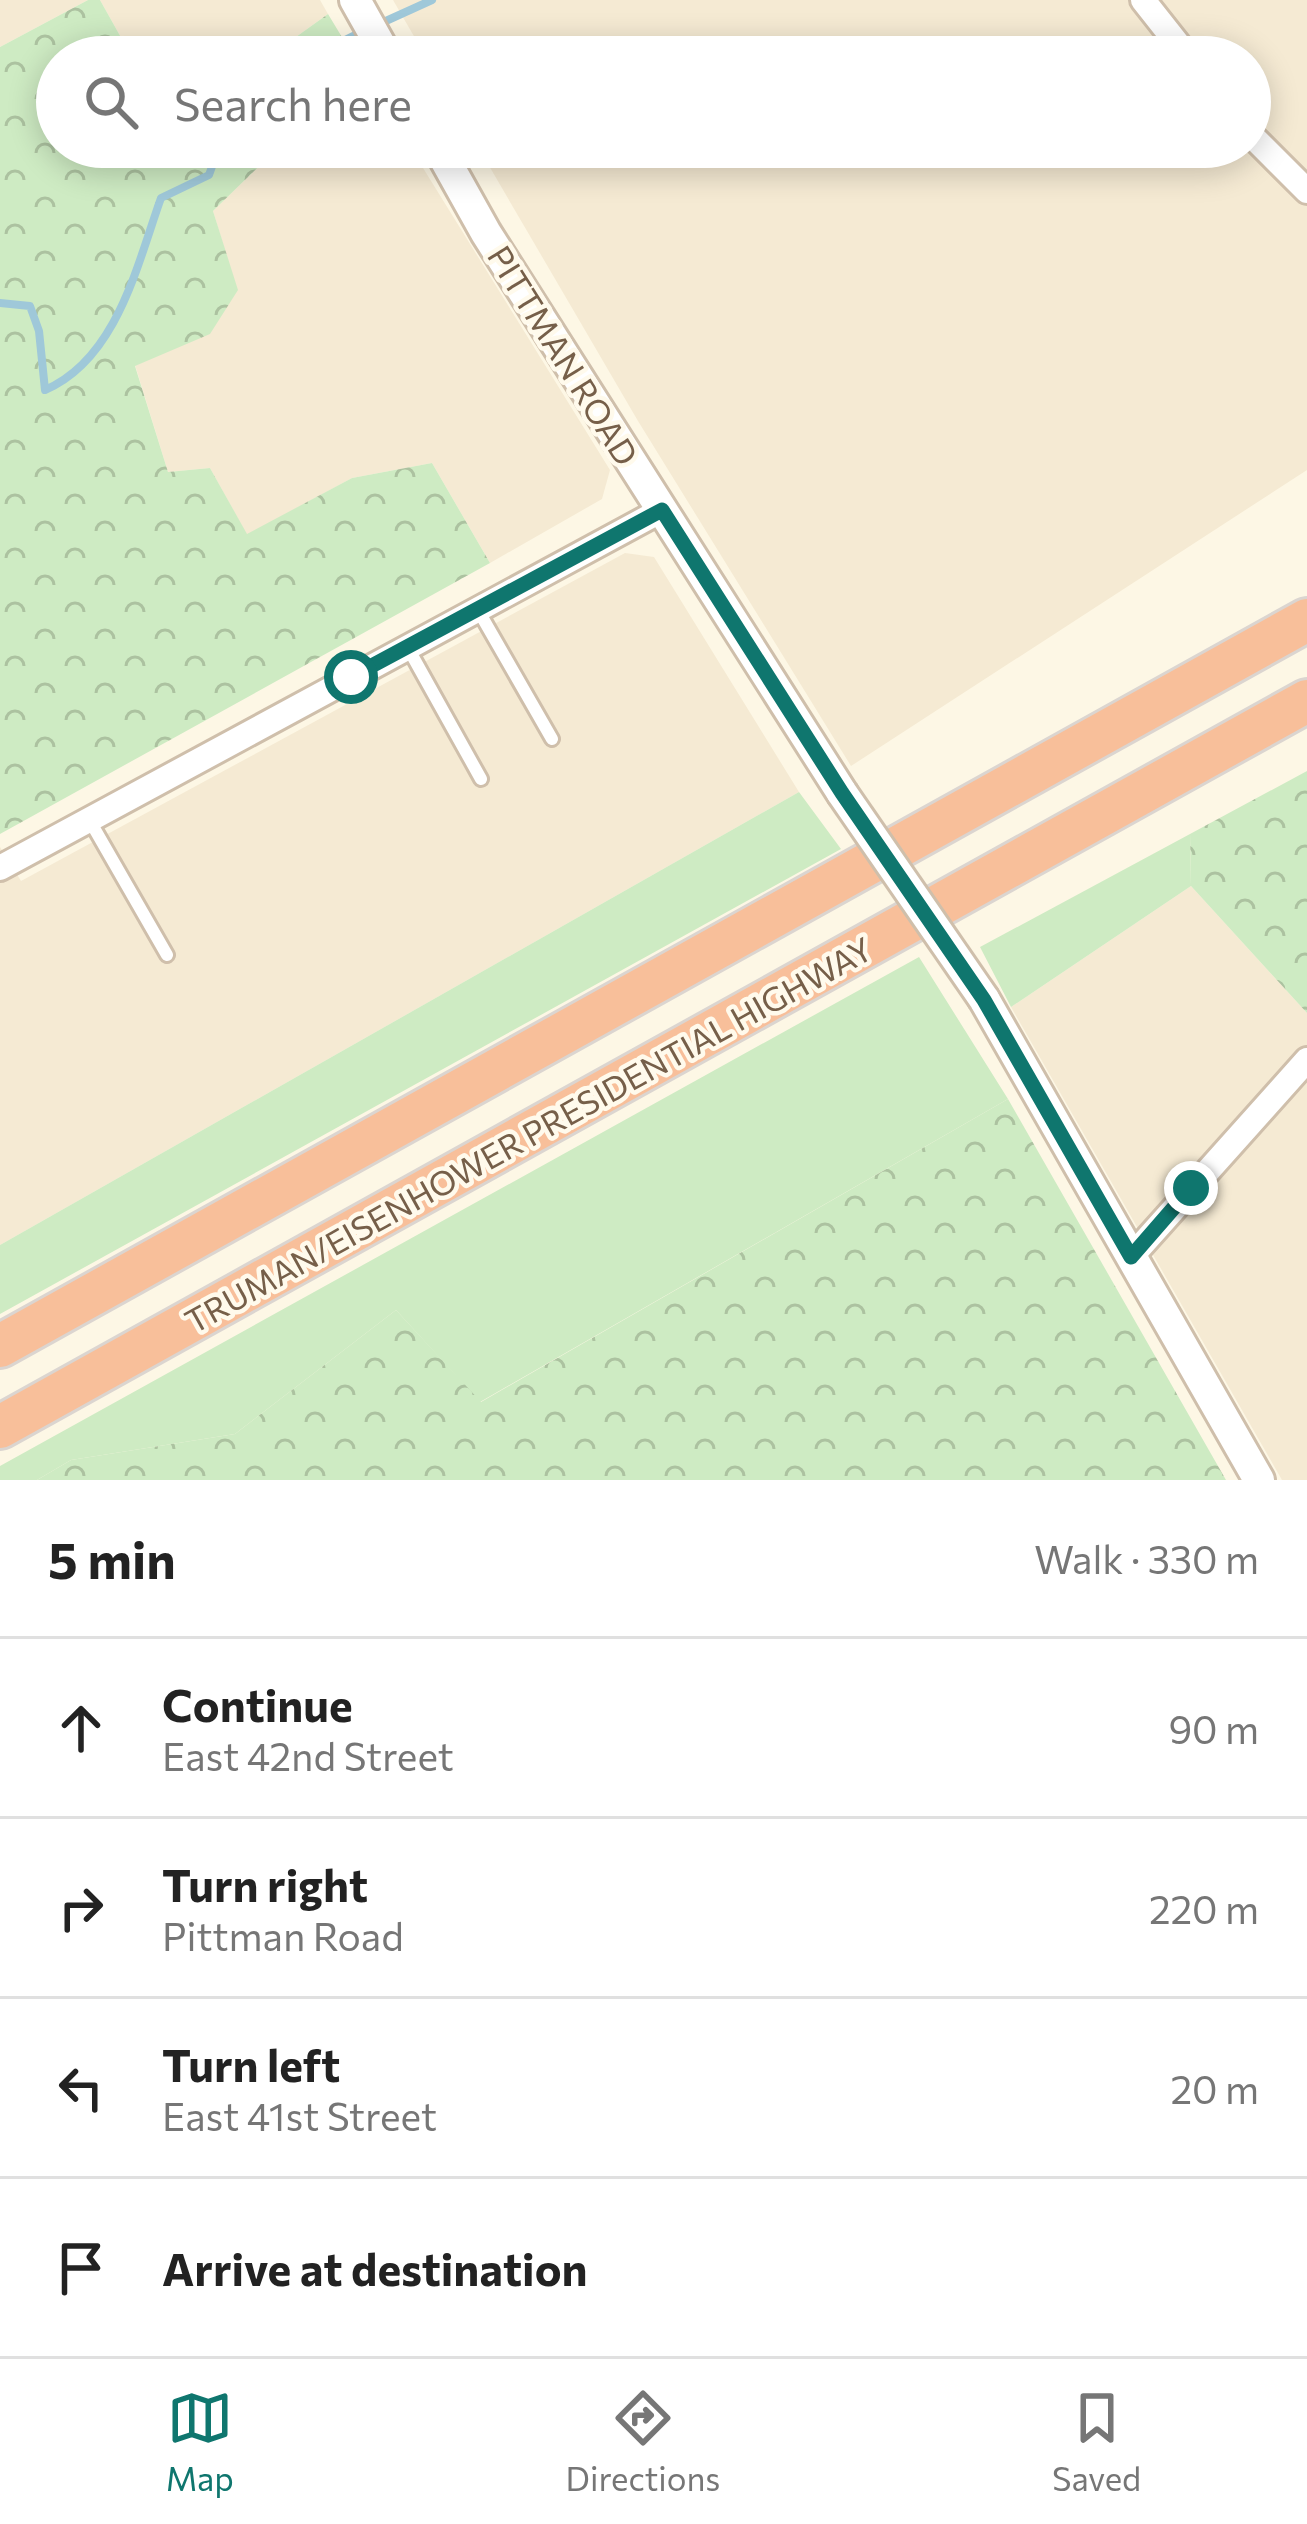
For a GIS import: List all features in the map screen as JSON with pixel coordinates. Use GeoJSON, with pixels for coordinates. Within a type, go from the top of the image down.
{"type":"FeatureCollection","features":[{"type":"Feature","properties":{"kind":"highway"},"geometry":{"type":"LineString","coordinates":[[0,1346],[1307,620]]}},
{"type":"Feature","properties":{"kind":"highway","name":"TRUMAN/EISENHOWER PRESIDENTIAL HIGHWAY"},"geometry":{"type":"LineString","coordinates":[[0,1427],[1307,701]]}},
{"type":"Feature","properties":{"kind":"street"},"geometry":{"type":"LineString","coordinates":[[355,0],[375,36]]}},
{"type":"Feature","properties":{"kind":"street"},"geometry":{"type":"LineString","coordinates":[[1143,0],[1171,36]]}},
{"type":"Feature","properties":{"kind":"street"},"geometry":{"type":"LineString","coordinates":[[1271,155],[1307,191]]}},
{"type":"Feature","properties":{"kind":"street","name":"PITTMAN ROAD"},"geometry":{"type":"LineString","coordinates":[[451,168],[842,793],[984,1000],[1259,1480]]}},
{"type":"Feature","properties":{"kind":"street"},"geometry":{"type":"LineString","coordinates":[[0,868],[662,510]]}},
{"type":"Feature","properties":{"kind":"street"},"geometry":{"type":"LineString","coordinates":[[1131,1257],[1307,1060]]}},
{"type":"Feature","properties":{"kind":"lane"},"geometry":{"type":"LineString","coordinates":[[478,609],[552,739]]}},
{"type":"Feature","properties":{"kind":"lane"},"geometry":{"type":"LineString","coordinates":[[407,647],[481,779]]}},
{"type":"Feature","properties":{"kind":"lane"},"geometry":{"type":"LineString","coordinates":[[90,821],[167,955]]}},
{"type":"Feature","properties":{"kind":"shaded area"},"geometry":{"type":"Polygon","coordinates":[[[0,0],[88,0],[0,47],[0,0]]]}},
{"type":"Feature","properties":{"kind":"shaded area"},"geometry":{"type":"Polygon","coordinates":[[[100,0],[320,0],[328,14],[297,36],[120,36],[100,0]]]}},
{"type":"Feature","properties":{"kind":"shaded area"},"geometry":{"type":"Polygon","coordinates":[[[393,0],[1307,0],[1307,470],[851,766],[638,421],[490,168],[1271,168],[1271,36],[414,36],[393,0]]]}},
{"type":"Feature","properties":{"kind":"shaded area"},"geometry":{"type":"Polygon","coordinates":[[[257,168],[423,168],[610,470],[602,499],[490,563],[432,463],[352,478],[247,535],[210,468],[168,472],[135,365],[210,333],[237,290],[213,211],[257,168]]]}},
{"type":"Feature","properties":{"kind":"shaded area"},"geometry":{"type":"Polygon","coordinates":[[[625,553],[654,557],[799,792],[0,1245],[0,847],[21,881],[625,553]]]}},
{"type":"Feature","properties":{"kind":"shaded area"},"geometry":{"type":"Polygon","coordinates":[[[1191,886],[1307,1013],[1307,1480],[1282,1480],[1011,1007],[1191,886]]]}},
{"type":"Feature","properties":{"kind":"green space"},"geometry":{"type":"Polygon","coordinates":[[[88,0],[100,0],[120,36],[36,36],[36,168],[257,168],[213,211],[238,290],[210,334],[135,366],[168,472],[210,468],[247,534],[352,478],[432,463],[490,563],[0,834],[0,47],[88,0]]]}},
{"type":"Feature","properties":{"kind":"green space"},"geometry":{"type":"Polygon","coordinates":[[[328,14],[341,36],[297,36],[328,14]]]}},
{"type":"Feature","properties":{"kind":"green space"},"geometry":{"type":"Polygon","coordinates":[[[1307,771],[1307,1013],[1191,886],[1190,834],[1307,771]]]}},
{"type":"Feature","properties":{"kind":"green space"},"geometry":{"type":"Polygon","coordinates":[[[799,792],[841,849],[0,1314],[0,1245],[799,792]]]}},
{"type":"Feature","properties":{"kind":"green space"},"geometry":{"type":"Polygon","coordinates":[[[1190,834],[1191,886],[1011,1007],[980,947],[1190,834]]]}},
{"type":"Feature","properties":{"kind":"green space"},"geometry":{"type":"Polygon","coordinates":[[[919,957],[1008,1099],[480,1402],[396,1310],[235,1434],[71,1460],[37,1480],[0,1480],[0,1466],[919,957]]]}},
{"type":"Feature","properties":{"kind":"green space"},"geometry":{"type":"Polygon","coordinates":[[[1008,1099],[1226,1480],[37,1480],[71,1460],[235,1434],[396,1310],[481,1402],[1008,1099]]]}},
{"type":"Feature","properties":{"kind":"waterway"},"geometry":{"type":"LineString","coordinates":[[377,25],[432,0]]}},
{"type":"Feature","properties":{"kind":"waterway"},"geometry":{"type":"LineString","coordinates":[[353,36],[363,31]]}},
{"type":"Feature","properties":{"kind":"waterway"},"geometry":{"type":"LineString","coordinates":[[0,303],[30,306],[39,331],[45,390],[70,376],[90,356],[121,308],[161,198],[209,175],[212,168]]}},
{"type":"Feature","properties":{"kind":"route"},"geometry":{"type":"LineString","coordinates":[[351,677],[662,510],[842,793],[984,1000],[1131,1257],[1191,1188]]}}]}
